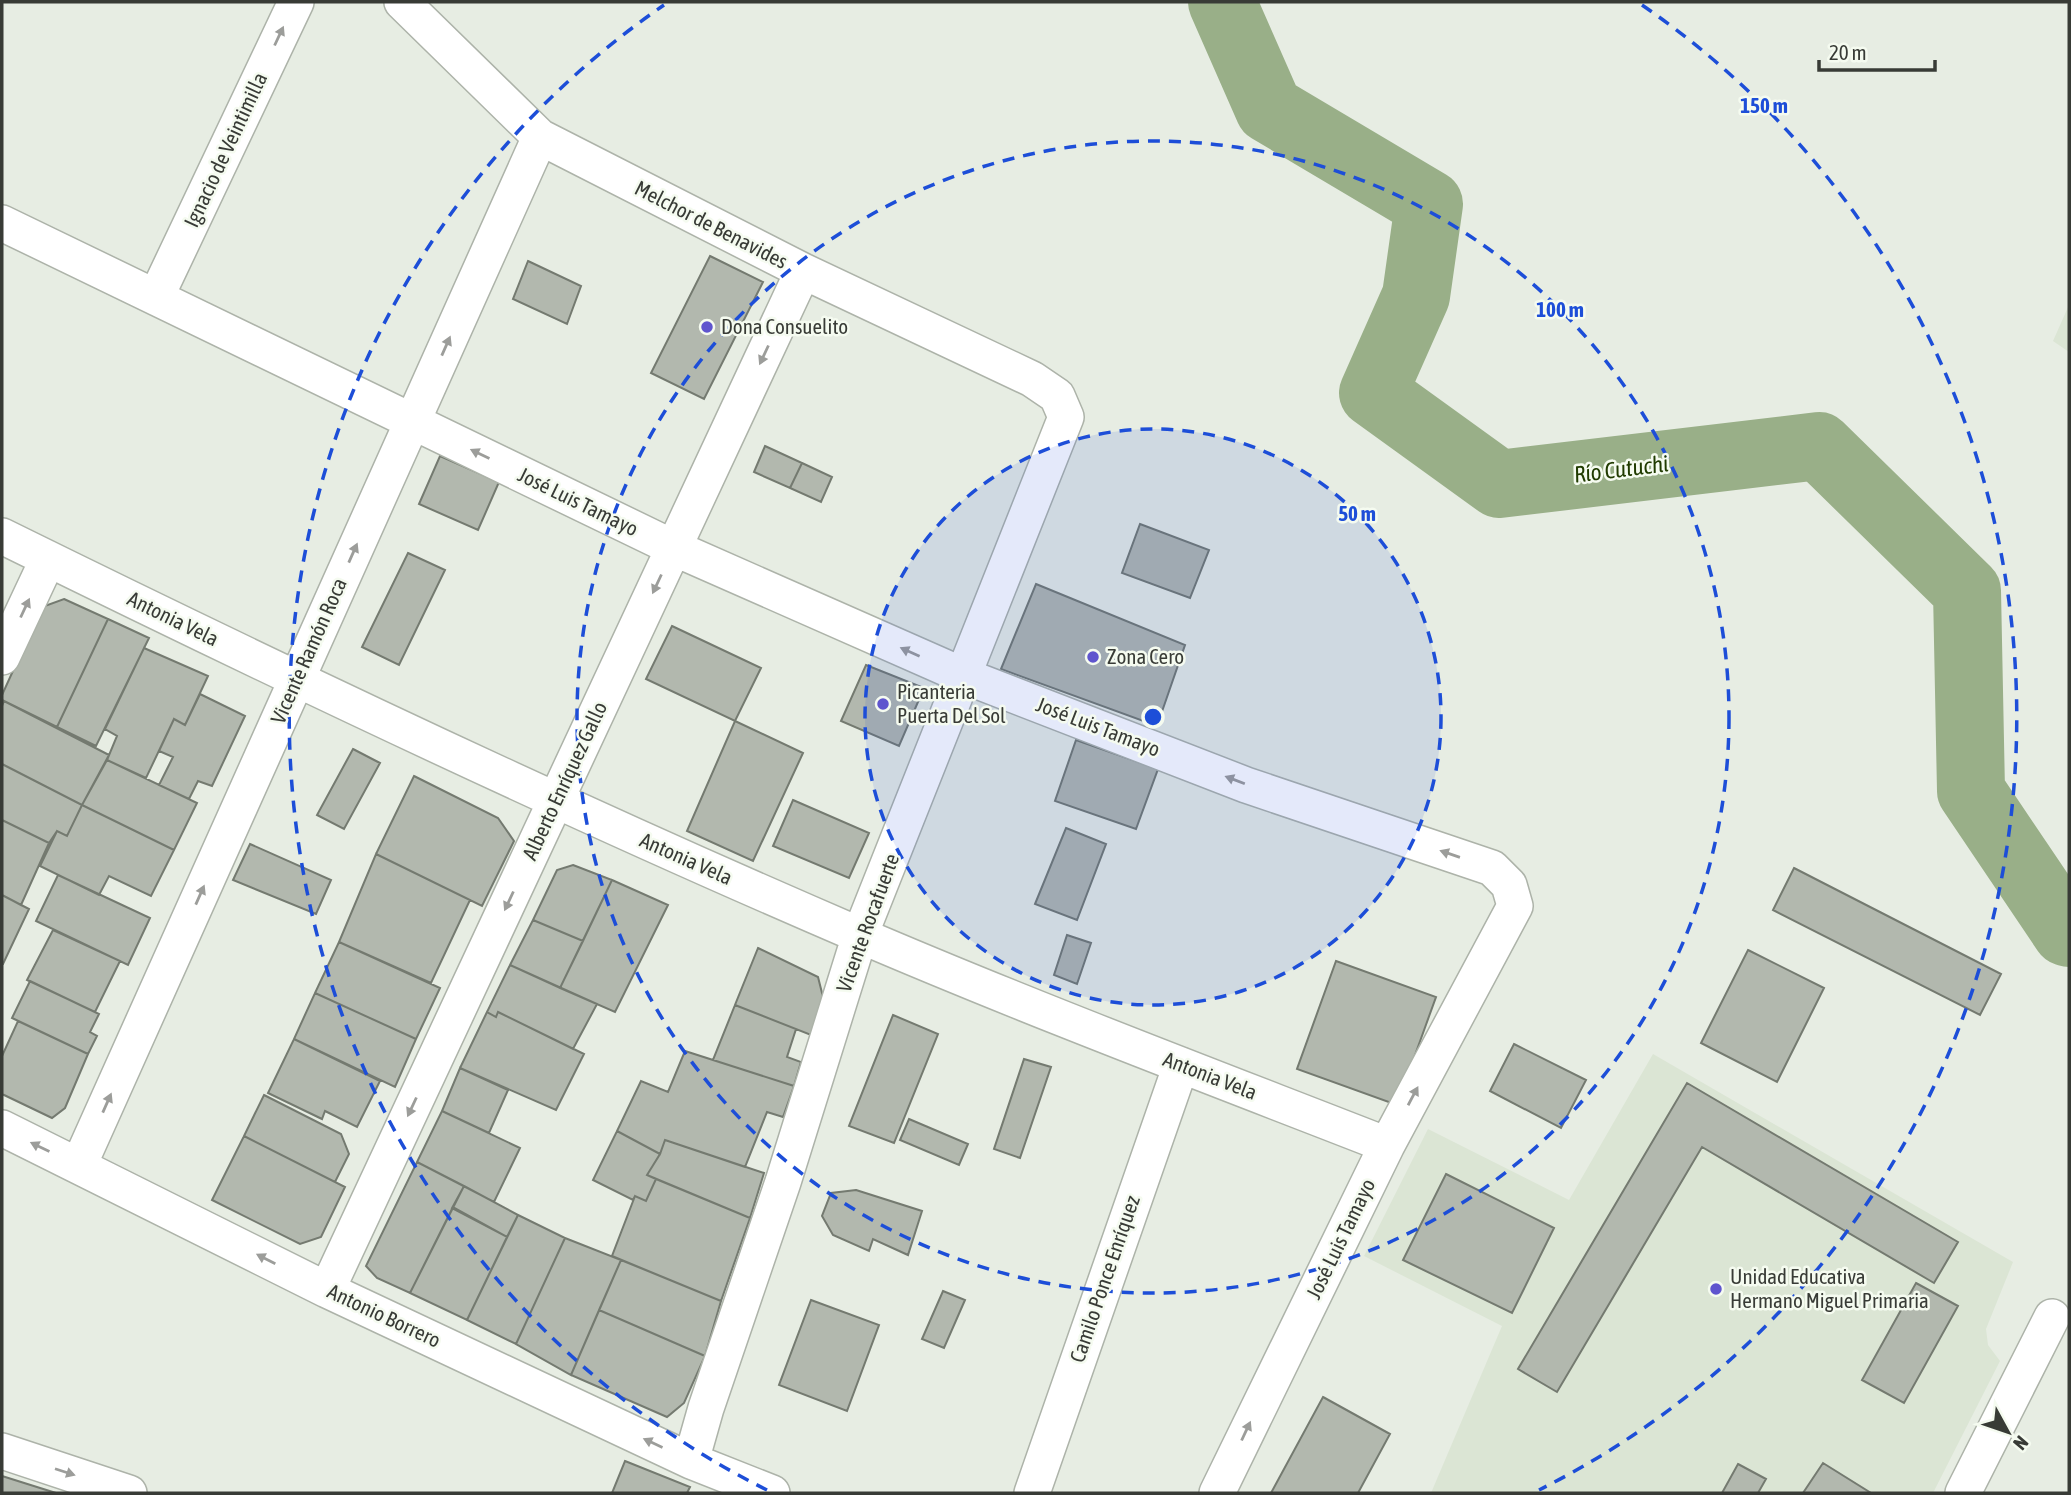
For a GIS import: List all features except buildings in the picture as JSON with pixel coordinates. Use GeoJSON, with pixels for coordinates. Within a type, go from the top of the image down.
{"type":"FeatureCollection","features":[{"type":"Feature","properties":{"kind":"street","name":"Ignacio de Veintimilla"},"geometry":{"type":"LineString","coordinates":[[156,298],[296,2]]}},
{"type":"Feature","properties":{"kind":"street","name":"Melchor de Benavides"},"geometry":{"type":"LineString","coordinates":[[402,2],[540,137],[803,271],[1032,379],[1057,396]]}},
{"type":"Feature","properties":{"kind":"street","name":"Vicente Ramón Roca"},"geometry":{"type":"LineString","coordinates":[[79,1165],[540,137]]}},
{"type":"Feature","properties":{"kind":"street","name":"José Luis Tamayo"},"geometry":{"type":"LineString","coordinates":[[2,223],[674,548],[962,675],[1246,785],[1492,868],[1509,885],[1515,906],[1387,1145],[1217,1493]]}},
{"type":"Feature","properties":{"kind":"street","name":"Alberto Enríquez Gallo"},"geometry":{"type":"LineString","coordinates":[[327,1290],[803,271]]}},
{"type":"Feature","properties":{"kind":"street","name":"Vicente Rocafuerte"},"geometry":{"type":"LineString","coordinates":[[705,1475],[706,1408],[783,1182],[860,935],[1066,417],[1057,396]]}},
{"type":"Feature","properties":{"kind":"street","name":"Antonia Vela"},"geometry":{"type":"LineString","coordinates":[[2,536],[296,680],[555,802],[860,935],[1387,1145]]}},
{"type":"Feature","properties":{"kind":"street"},"geometry":{"type":"LineString","coordinates":[[2,657],[48,559]]}},
{"type":"Feature","properties":{"kind":"street","name":"Camilo Ponce Enríquez"},"geometry":{"type":"LineString","coordinates":[[1032,1493],[1181,1065]]}},
{"type":"Feature","properties":{"kind":"street","name":"Antonio Borrero"},"geometry":{"type":"LineString","coordinates":[[2,1128],[705,1475],[772,1493]]}},
{"type":"Feature","properties":{"kind":"street"},"geometry":{"type":"LineString","coordinates":[[1963,1493],[2052,1317]]}},
{"type":"Feature","properties":{"kind":"street"},"geometry":{"type":"LineString","coordinates":[[2,1451],[129,1493]]}},
{"type":"Feature","properties":{"kind":"shaded area"},"geometry":{"type":"Polygon","coordinates":[[[2069,305],[2069,352],[2053,341],[2069,305]]]}},
{"type":"Feature","properties":{"kind":"shaded area","name":"Unidad Educativa Hermano Miguel Primaria"},"geometry":{"type":"Polygon","coordinates":[[[1653,1054],[2013,1262],[1986,1329],[1988,1345],[2000,1361],[1933,1493],[1431,1493],[1502,1326],[1364,1256],[1428,1129],[1569,1200],[1653,1054]]]}},
{"type":"Feature","properties":{"kind":"waterway","name":"Río Cutuchi"},"geometry":{"type":"LineString","coordinates":[[1222,2],[1269,109],[1429,204],[1416,296],[1373,393],[1499,484],[1819,446],[1967,591],[1971,791],[2069,933]]}},
{"type":"Feature","properties":{"kind":"place","name":"Dona Consuelito"},"geometry":{"type":"Point","coordinates":[707,327]}},
{"type":"Feature","properties":{"kind":"place","name":"Zona Cero"},"geometry":{"type":"Point","coordinates":[1093,657]}},
{"type":"Feature","properties":{"kind":"place","name":"Picanteria Puerta Del Sol"},"geometry":{"type":"Point","coordinates":[883,704]}},
{"type":"Feature","properties":{"kind":"place","name":"Unidad Educativa Hermano Miguel Primaria"},"geometry":{"type":"Point","coordinates":[1716,1289]}}]}
